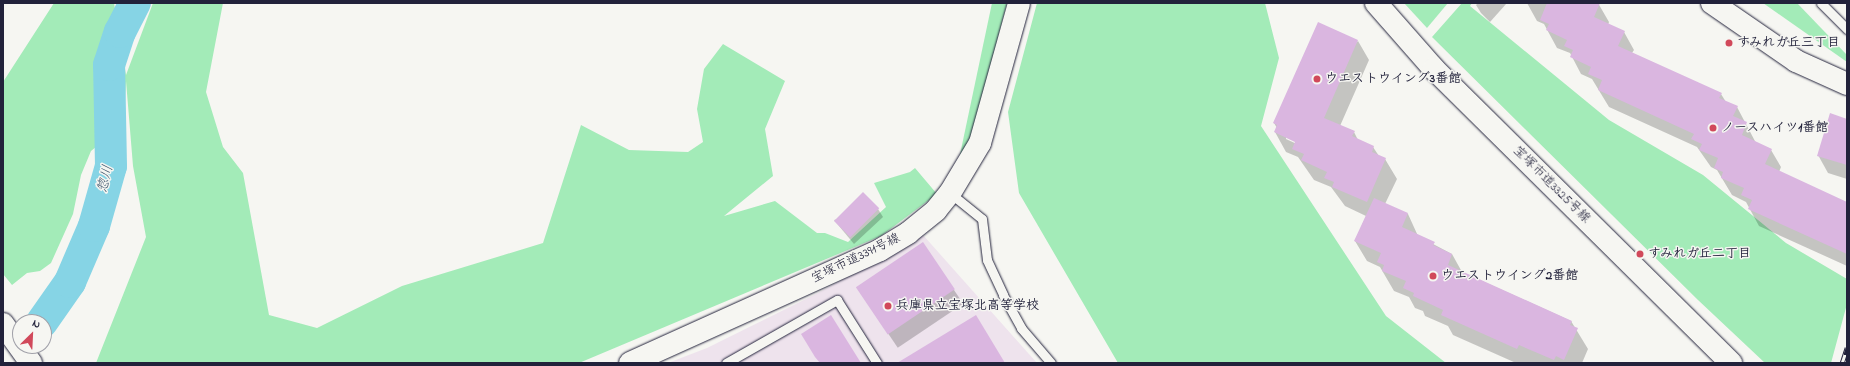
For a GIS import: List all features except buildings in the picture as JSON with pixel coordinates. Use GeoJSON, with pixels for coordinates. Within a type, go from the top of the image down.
{"type":"FeatureCollection","features":[{"type":"Feature","properties":{"kind":"main road","name":"宝塚市道3391号線"},"geometry":{"type":"LineString","coordinates":[[630,363],[880,250],[919,224],[950,193],[980,143],[1019,3]]}},
{"type":"Feature","properties":{"kind":"main road","name":"宝塚市道3325号線"},"geometry":{"type":"LineString","coordinates":[[1376,3],[1434,69],[1731,363]]}},
{"type":"Feature","properties":{"kind":"main road"},"geometry":{"type":"LineString","coordinates":[[1712,3],[1796,61],[1847,84]]}},
{"type":"Feature","properties":{"kind":"main road"},"geometry":{"type":"LineString","coordinates":[[3,324],[31,363]]}},
{"type":"Feature","properties":{"kind":"lane"},"geometry":{"type":"LineString","coordinates":[[1821,3],[1847,29]]}},
{"type":"Feature","properties":{"kind":"lane"},"geometry":{"type":"LineString","coordinates":[[950,193],[982,219],[987,260],[1004,295],[1021,328],[1052,363]]}},
{"type":"Feature","properties":{"kind":"lane"},"geometry":{"type":"LineString","coordinates":[[726,363],[837,300],[877,363]]}},
{"type":"Feature","properties":{"kind":"shaded area","name":"兵庫県立宝塚北高等学校"},"geometry":{"type":"Polygon","coordinates":[[[923,235],[1037,363],[668,363],[707,348],[818,293],[923,235]]]}},
{"type":"Feature","properties":{"kind":"green space"},"geometry":{"type":"Polygon","coordinates":[[[54,3],[114,3],[126,75],[153,3],[223,3],[206,92],[223,147],[243,173],[269,315],[317,328],[402,286],[543,243],[581,125],[629,150],[688,152],[703,142],[697,109],[704,69],[723,44],[785,81],[765,129],[773,176],[724,216],[775,201],[817,233],[825,233],[848,242],[886,207],[874,183],[910,172],[915,168],[937,194],[881,236],[579,363],[96,363],[146,237],[133,166],[126,81],[124,124],[91,151],[81,175],[73,214],[51,263],[40,271],[27,273],[12,285],[3,274],[3,82],[54,3]]]}},
{"type":"Feature","properties":{"kind":"green space"},"geometry":{"type":"Polygon","coordinates":[[[992,3],[1007,3],[975,126],[958,164],[992,3]]]}},
{"type":"Feature","properties":{"kind":"green space"},"geometry":{"type":"Polygon","coordinates":[[[1037,3],[1265,3],[1279,58],[1261,126],[1386,316],[1446,363],[1118,363],[1019,193],[1008,112],[1037,3]]]}},
{"type":"Feature","properties":{"kind":"green space"},"geometry":{"type":"Polygon","coordinates":[[[1404,3],[1448,3],[1427,28],[1404,3]]]}},
{"type":"Feature","properties":{"kind":"green space"},"geometry":{"type":"Polygon","coordinates":[[[1462,3],[1472,3],[1470,6],[1609,120],[1703,175],[1786,243],[1847,279],[1847,304],[1831,363],[1765,363],[1698,300],[1432,37],[1462,3]]]}},
{"type":"Feature","properties":{"kind":"green space"},"geometry":{"type":"Polygon","coordinates":[[[1763,3],[1797,3],[1847,55],[1847,62],[1763,3]]]}},
{"type":"Feature","properties":{"kind":"waterway","name":"惣川"},"geometry":{"type":"LineString","coordinates":[[48,314],[70,282],[94,226],[111,166],[109,65],[120,32],[135,3]]}},
{"type":"Feature","properties":{"kind":"railway"},"geometry":{"type":"LineString","coordinates":[[1842,363],[1847,348]]}},
{"type":"Feature","properties":{"kind":"place","name":"すみれガ丘三丁目"},"geometry":{"type":"Point","coordinates":[1729,43]}},
{"type":"Feature","properties":{"kind":"place","name":"ウエストウイング3番館"},"geometry":{"type":"Point","coordinates":[1317,79]}},
{"type":"Feature","properties":{"kind":"place","name":"ノースハイツ1番館"},"geometry":{"type":"Point","coordinates":[1713,128]}},
{"type":"Feature","properties":{"kind":"place","name":"すみれガ丘二丁目"},"geometry":{"type":"Point","coordinates":[1640,254]}},
{"type":"Feature","properties":{"kind":"place","name":"ウエストウイング2番館"},"geometry":{"type":"Point","coordinates":[1433,276]}},
{"type":"Feature","properties":{"kind":"place","name":"兵庫県立宝塚北高等学校"},"geometry":{"type":"Point","coordinates":[888,306]}}]}
